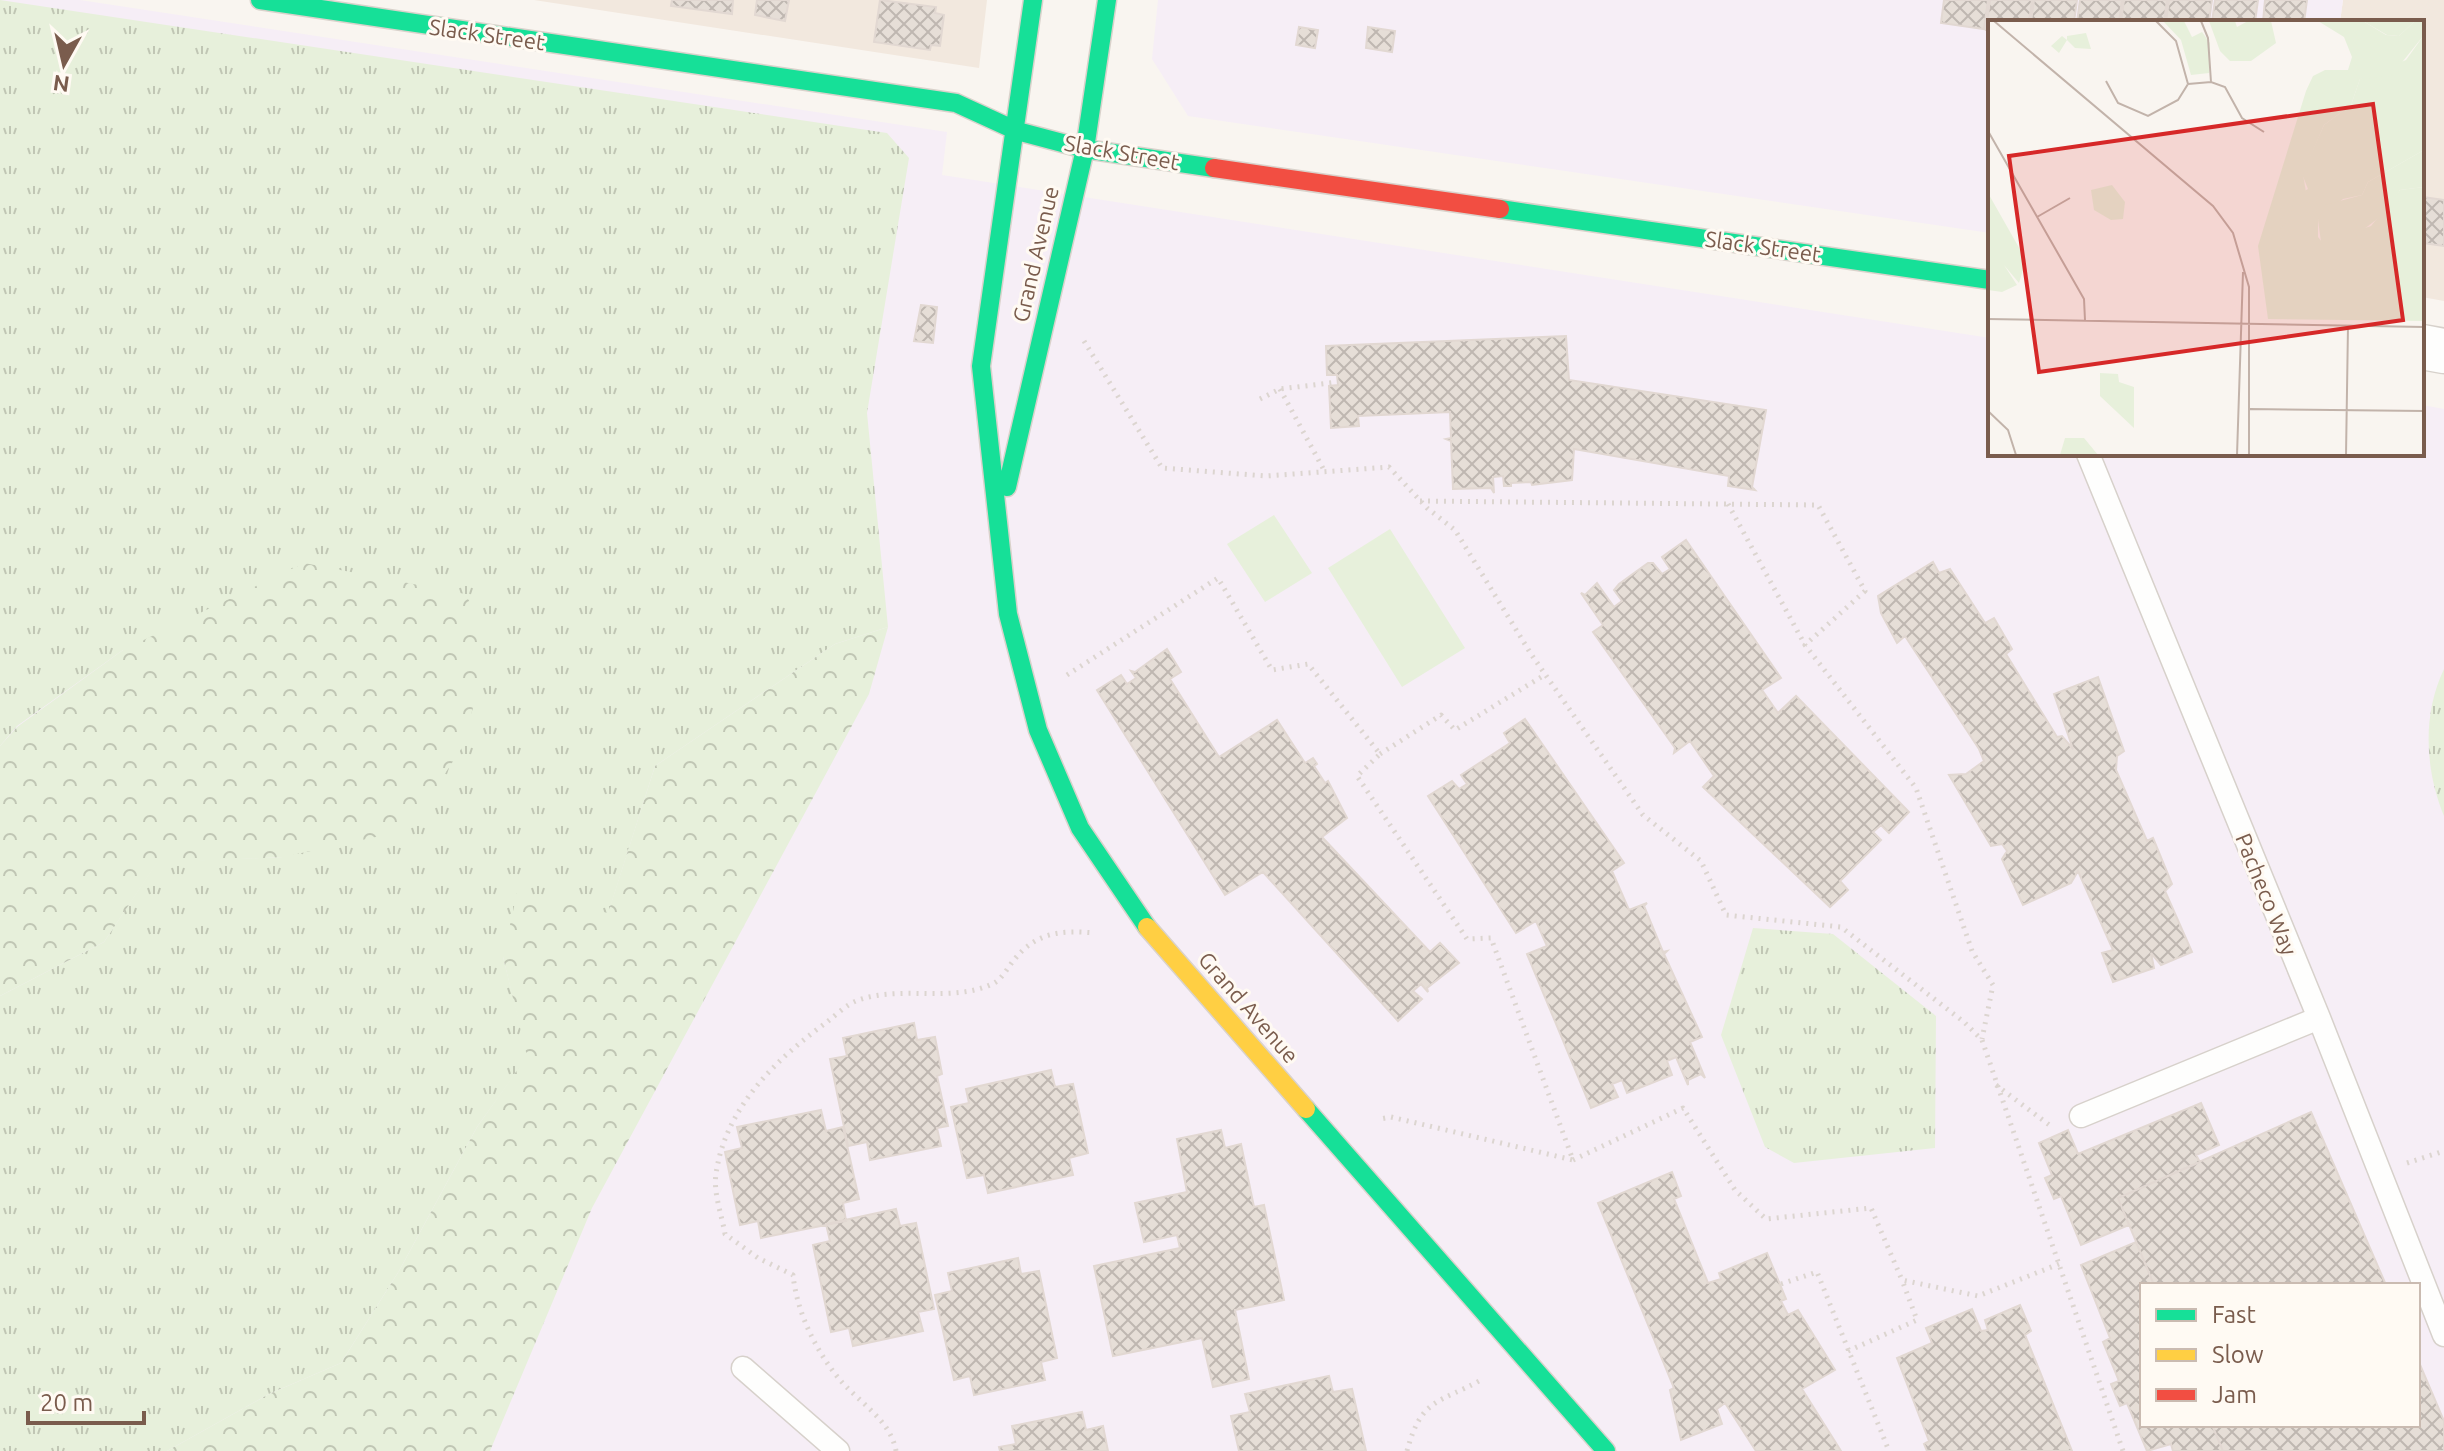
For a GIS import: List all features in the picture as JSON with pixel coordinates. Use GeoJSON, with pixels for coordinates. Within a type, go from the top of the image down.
{"type":"FeatureCollection","features":[{"type":"Feature","properties":{"kind":"street","name":"Slack Street"},"geometry":{"type":"LineString","coordinates":[[260,0],[372,9],[956,103],[1017,131],[1085,149],[1988,280]]}},
{"type":"Feature","properties":{"kind":"street","name":"Grand Avenue"},"geometry":{"type":"LineString","coordinates":[[1033,0],[1017,131],[981,366],[1000,518],[1008,614],[1034,716],[1080,828],[1154,936],[1606,1451]]}},
{"type":"Feature","properties":{"kind":"street","name":"Grand Avenue"},"geometry":{"type":"LineString","coordinates":[[1000,518],[1085,149],[1107,0]]}},
{"type":"Feature","properties":{"kind":"street"},"geometry":{"type":"LineString","coordinates":[[2424,347],[2444,351]]}},
{"type":"Feature","properties":{"kind":"lane","name":"Pacheco Way"},"geometry":{"type":"LineString","coordinates":[[2089,456],[2319,1018],[2444,1335]]}},
{"type":"Feature","properties":{"kind":"lane"},"geometry":{"type":"LineString","coordinates":[[2081,1116],[2319,1018]]}},
{"type":"Feature","properties":{"kind":"lane"},"geometry":{"type":"LineString","coordinates":[[743,1368],[838,1451]]}},
{"type":"Feature","properties":{"kind":"path"},"geometry":{"type":"LineString","coordinates":[[1080,335],[1162,468],[1266,476],[1389,467],[1420,501],[1455,530],[1546,674],[1643,815],[1701,861],[1726,915],[1841,927],[1964,1022],[1982,1040],[2123,1451]]}},
{"type":"Feature","properties":{"kind":"path"},"geometry":{"type":"LineString","coordinates":[[1260,399],[1280,389],[1338,382]]}},
{"type":"Feature","properties":{"kind":"path"},"geometry":{"type":"LineString","coordinates":[[1280,389],[1325,472]]}},
{"type":"Feature","properties":{"kind":"path"},"geometry":{"type":"LineString","coordinates":[[1420,501],[1818,505],[1865,591],[1805,645]]}},
{"type":"Feature","properties":{"kind":"path"},"geometry":{"type":"LineString","coordinates":[[1728,504],[1805,645],[1916,788],[1972,951],[1993,985],[1982,1040]]}},
{"type":"Feature","properties":{"kind":"path"},"geometry":{"type":"LineString","coordinates":[[1067,675],[1218,578],[1272,670],[1308,664],[1380,754]]}},
{"type":"Feature","properties":{"kind":"path"},"geometry":{"type":"LineString","coordinates":[[1546,674],[1455,730],[1441,715],[1380,754],[1357,776],[1467,939],[1491,938],[1573,1160]]}},
{"type":"Feature","properties":{"kind":"path"},"geometry":{"type":"LineString","coordinates":[[896,1451],[894,1435],[839,1379],[804,1321],[793,1275],[758,1258],[725,1234],[715,1177],[727,1133],[745,1100],[793,1047],[855,1001],[888,995],[963,991],[996,982],[1017,956],[1038,938],[1060,930],[1095,933]]}},
{"type":"Feature","properties":{"kind":"path"},"geometry":{"type":"LineString","coordinates":[[1996,1085],[2052,1127],[2081,1116]]}},
{"type":"Feature","properties":{"kind":"path"},"geometry":{"type":"LineString","coordinates":[[1380,1119],[1391,1117],[1573,1160],[1683,1108],[1735,1190],[1766,1219],[1871,1208],[1917,1320],[1848,1351]]}},
{"type":"Feature","properties":{"kind":"path"},"geometry":{"type":"LineString","coordinates":[[2403,1164],[2444,1151]]}},
{"type":"Feature","properties":{"kind":"path"},"geometry":{"type":"LineString","coordinates":[[1902,1280],[1978,1296],[2059,1264]]}},
{"type":"Feature","properties":{"kind":"path"},"geometry":{"type":"LineString","coordinates":[[1781,1284],[1817,1272],[1889,1451]]}},
{"type":"Feature","properties":{"kind":"path"},"geometry":{"type":"LineString","coordinates":[[1407,1451],[1427,1408],[1436,1400],[1481,1380]]}},
{"type":"Feature","properties":{"kind":"shaded area"},"geometry":{"type":"Polygon","coordinates":[[[0,0],[80,0],[947,132],[942,175],[1988,338],[1988,456],[2424,456],[2424,405],[2444,409],[2444,1451],[0,1451],[0,0]]]}},
{"type":"Feature","properties":{"kind":"shaded area"},"geometry":{"type":"Polygon","coordinates":[[[534,0],[987,0],[979,68],[534,0]]]}},
{"type":"Feature","properties":{"kind":"shaded area"},"geometry":{"type":"Polygon","coordinates":[[[1158,0],[2343,0],[2340,20],[1988,20],[1988,233],[1188,116],[1152,59],[1158,0]]]}},
{"type":"Feature","properties":{"kind":"shaded area"},"geometry":{"type":"Polygon","coordinates":[[[2343,0],[2444,0],[2444,301],[2424,297],[2424,20],[2340,20],[2343,0]]]}},
{"type":"Feature","properties":{"kind":"green space"},"geometry":{"type":"Polygon","coordinates":[[[0,0],[887,133],[909,158],[867,413],[888,627],[835,644],[655,766],[608,914],[503,957],[528,1056],[477,1127],[399,1271],[341,1363],[269,1394],[167,1451],[0,1451],[0,996],[104,942],[157,862],[283,857],[123,650],[17,726],[0,746],[0,0]]]}},
{"type":"Feature","properties":{"kind":"green space"},"geometry":{"type":"Polygon","coordinates":[[[1274,515],[1312,573],[1265,602],[1227,544],[1274,515]]]}},
{"type":"Feature","properties":{"kind":"green space"},"geometry":{"type":"Polygon","coordinates":[[[1390,529],[1465,648],[1402,687],[1328,568],[1390,529]]]}},
{"type":"Feature","properties":{"kind":"green space"},"geometry":{"type":"Polygon","coordinates":[[[304,563],[465,594],[486,629],[467,740],[408,830],[283,857],[157,863],[104,942],[0,996],[0,746],[17,727],[123,650],[304,563]]]}},
{"type":"Feature","properties":{"kind":"green space"},"geometry":{"type":"Polygon","coordinates":[[[888,627],[869,694],[592,1208],[490,1451],[167,1451],[269,1394],[341,1363],[399,1271],[477,1127],[527,1056],[503,957],[517,893],[608,913],[655,766],[835,644],[888,627]]]}},
{"type":"Feature","properties":{"kind":"green space"},"geometry":{"type":"Polygon","coordinates":[[[2444,669],[2444,816],[2433,780],[2429,724],[2444,669]]]}},
{"type":"Feature","properties":{"kind":"green space"},"geometry":{"type":"Polygon","coordinates":[[[1753,928],[1833,934],[1936,1016],[1935,1148],[1794,1163],[1765,1147],[1721,1035],[1753,928]]]}},
{"type":"Feature","properties":{"kind":"building"},"geometry":{"type":"Polygon","coordinates":[[[672,0],[733,0],[732,14],[671,6],[672,0]]]}},
{"type":"Feature","properties":{"kind":"building"},"geometry":{"type":"Polygon","coordinates":[[[757,0],[789,0],[785,21],[755,15],[757,0]]]}},
{"type":"Feature","properties":{"kind":"building"},"geometry":{"type":"Polygon","coordinates":[[[880,0],[936,7],[935,13],[944,15],[940,46],[931,45],[930,50],[874,42],[880,0]]]}},
{"type":"Feature","properties":{"kind":"building"},"geometry":{"type":"Polygon","coordinates":[[[1944,0],[1988,0],[1984,29],[1941,23],[1944,0]]]}},
{"type":"Feature","properties":{"kind":"building"},"geometry":{"type":"Polygon","coordinates":[[[1990,0],[2032,0],[2029,20],[1988,20],[1986,30],[1990,0]]]}},
{"type":"Feature","properties":{"kind":"building"},"geometry":{"type":"Polygon","coordinates":[[[2034,0],[2077,0],[2074,20],[2031,20],[2034,0]]]}},
{"type":"Feature","properties":{"kind":"building"},"geometry":{"type":"Polygon","coordinates":[[[2080,0],[2122,0],[2119,20],[2077,20],[2080,0]]]}},
{"type":"Feature","properties":{"kind":"building"},"geometry":{"type":"Polygon","coordinates":[[[2124,0],[2167,0],[2164,20],[2121,20],[2124,0]]]}},
{"type":"Feature","properties":{"kind":"building"},"geometry":{"type":"Polygon","coordinates":[[[2169,0],[2212,0],[2209,20],[2166,20],[2169,0]]]}},
{"type":"Feature","properties":{"kind":"building"},"geometry":{"type":"Polygon","coordinates":[[[2215,0],[2258,0],[2255,20],[2212,20],[2215,0]]]}},
{"type":"Feature","properties":{"kind":"building"},"geometry":{"type":"Polygon","coordinates":[[[2265,0],[2307,0],[2304,20],[2263,20],[2265,0]]]}},
{"type":"Feature","properties":{"kind":"building"},"geometry":{"type":"Polygon","coordinates":[[[1299,27],[1318,30],[1315,48],[1296,45],[1299,27]]]}},
{"type":"Feature","properties":{"kind":"building"},"geometry":{"type":"Polygon","coordinates":[[[1368,27],[1395,31],[1392,52],[1366,48],[1368,27]]]}},
{"type":"Feature","properties":{"kind":"building"},"geometry":{"type":"Polygon","coordinates":[[[2424,197],[2444,200],[2444,246],[2424,243],[2424,197]]]}},
{"type":"Feature","properties":{"kind":"building"},"geometry":{"type":"Polygon","coordinates":[[[921,305],[937,307],[933,343],[914,341],[921,305]]]}},
{"type":"Feature","properties":{"kind":"building"},"geometry":{"type":"Polygon","coordinates":[[[1566,336],[1569,380],[1766,410],[1752,487],[1755,490],[1728,486],[1729,476],[1574,449],[1572,480],[1504,486],[1503,476],[1493,477],[1494,493],[1491,488],[1453,489],[1451,441],[1446,439],[1451,438],[1450,412],[1358,416],[1359,426],[1331,428],[1329,386],[1338,385],[1337,375],[1327,375],[1326,346],[1566,336]]]}},
{"type":"Feature","properties":{"kind":"building"},"geometry":{"type":"Polygon","coordinates":[[[1686,540],[1781,678],[1762,690],[1778,713],[1796,696],[1909,812],[1889,833],[1881,825],[1873,832],[1881,840],[1840,881],[1848,890],[1830,907],[1703,787],[1714,776],[1690,741],[1674,753],[1675,748],[1593,632],[1603,625],[1581,593],[1585,595],[1597,583],[1614,607],[1622,601],[1614,590],[1619,584],[1648,563],[1653,563],[1662,574],[1670,569],[1662,557],[1686,540]]]}},
{"type":"Feature","properties":{"kind":"building"},"geometry":{"type":"Polygon","coordinates":[[[1933,562],[1939,573],[1950,569],[1985,623],[1994,618],[2012,649],[2006,654],[2057,737],[2062,736],[2073,749],[2054,694],[2098,677],[2124,751],[2117,756],[2116,770],[2147,841],[2153,838],[2172,884],[2165,891],[2192,952],[2161,965],[2151,953],[2154,968],[2113,982],[2102,953],[2113,950],[2078,871],[2071,883],[2023,905],[2002,859],[2007,851],[2002,844],[1991,846],[1949,775],[1966,774],[1984,761],[1979,749],[1905,636],[1897,643],[1881,613],[1878,596],[1933,562]]]}},
{"type":"Feature","properties":{"kind":"building"},"geometry":{"type":"Polygon","coordinates":[[[1167,649],[1181,672],[1170,679],[1219,757],[1277,720],[1305,763],[1313,758],[1317,764],[1314,766],[1325,783],[1328,781],[1347,818],[1322,837],[1430,952],[1440,943],[1459,963],[1427,988],[1428,992],[1421,984],[1413,991],[1422,999],[1398,1021],[1263,872],[1225,895],[1097,690],[1121,675],[1127,684],[1136,678],[1131,671],[1135,672],[1167,649]]]}},
{"type":"Feature","properties":{"kind":"building"},"geometry":{"type":"Polygon","coordinates":[[[1525,719],[1624,863],[1612,871],[1629,910],[1647,903],[1644,906],[1663,952],[1667,951],[1664,954],[1702,1037],[1690,1042],[1705,1078],[1701,1074],[1688,1080],[1688,1085],[1676,1057],[1667,1061],[1672,1075],[1627,1093],[1622,1080],[1612,1084],[1618,1097],[1591,1108],[1527,954],[1547,946],[1536,921],[1516,933],[1428,796],[1452,781],[1459,789],[1467,784],[1461,775],[1510,743],[1504,733],[1525,719]]]}},
{"type":"Feature","properties":{"kind":"building"},"geometry":{"type":"Polygon","coordinates":[[[914,1023],[917,1040],[935,1037],[942,1074],[937,1076],[948,1126],[937,1128],[941,1146],[870,1160],[867,1142],[848,1146],[830,1059],[847,1056],[843,1038],[914,1023]]]}},
{"type":"Feature","properties":{"kind":"building"},"geometry":{"type":"Polygon","coordinates":[[[1051,1070],[1055,1087],[1073,1084],[1088,1153],[1069,1158],[1073,1175],[988,1193],[984,1175],[967,1178],[951,1107],[969,1103],[966,1089],[1051,1070]]]}},
{"type":"Feature","properties":{"kind":"building"},"geometry":{"type":"Polygon","coordinates":[[[2201,1103],[2219,1145],[2196,1155],[2200,1162],[2118,1198],[2129,1225],[2081,1245],[2061,1196],[2054,1199],[2045,1178],[2052,1175],[2039,1143],[2068,1130],[2078,1154],[2201,1103]]]}},
{"type":"Feature","properties":{"kind":"building"},"geometry":{"type":"Polygon","coordinates":[[[821,1110],[826,1131],[843,1127],[859,1199],[843,1203],[846,1221],[761,1238],[758,1221],[740,1225],[725,1152],[742,1148],[737,1127],[821,1110]]]}},
{"type":"Feature","properties":{"kind":"building"},"geometry":{"type":"Polygon","coordinates":[[[2311,1112],[2385,1283],[2153,1283],[2118,1198],[2311,1112]]]}},
{"type":"Feature","properties":{"kind":"building"},"geometry":{"type":"Polygon","coordinates":[[[1221,1130],[1225,1148],[1241,1144],[1254,1207],[1264,1205],[1284,1300],[1235,1310],[1249,1379],[1213,1387],[1202,1338],[1113,1356],[1094,1266],[1180,1248],[1177,1235],[1144,1242],[1135,1203],[1187,1192],[1177,1139],[1221,1130]]]}},
{"type":"Feature","properties":{"kind":"building"},"geometry":{"type":"Polygon","coordinates":[[[1672,1172],[1681,1196],[1674,1199],[1708,1283],[1721,1279],[1719,1273],[1767,1253],[1786,1299],[1781,1301],[1788,1315],[1798,1310],[1835,1370],[1802,1389],[1841,1451],[1756,1451],[1725,1403],[1717,1409],[1722,1424],[1681,1440],[1670,1390],[1674,1388],[1598,1203],[1672,1172]]]}},
{"type":"Feature","properties":{"kind":"building"},"geometry":{"type":"Polygon","coordinates":[[[896,1209],[900,1226],[916,1223],[934,1309],[918,1312],[923,1331],[853,1346],[849,1328],[831,1332],[813,1245],[830,1241],[826,1224],[896,1209]]]}},
{"type":"Feature","properties":{"kind":"building"},"geometry":{"type":"Polygon","coordinates":[[[2136,1242],[2153,1283],[2140,1283],[2140,1427],[2213,1427],[2223,1451],[2173,1451],[2171,1444],[2147,1451],[2127,1403],[2120,1406],[2111,1384],[2119,1381],[2103,1342],[2110,1338],[2081,1265],[2136,1242]]]}},
{"type":"Feature","properties":{"kind":"building"},"geometry":{"type":"Polygon","coordinates":[[[1018,1258],[1021,1274],[1039,1271],[1057,1358],[1041,1362],[1045,1380],[974,1395],[970,1376],[954,1380],[935,1295],[952,1291],[948,1273],[1018,1258]]]}},
{"type":"Feature","properties":{"kind":"building"},"geometry":{"type":"Polygon","coordinates":[[[2020,1305],[2031,1331],[2025,1335],[2072,1451],[1927,1451],[1924,1444],[1929,1441],[1897,1358],[1932,1343],[1926,1328],[1972,1309],[1981,1331],[1988,1330],[1985,1320],[2020,1305]]]}},
{"type":"Feature","properties":{"kind":"building"},"geometry":{"type":"Polygon","coordinates":[[[2420,1365],[2444,1421],[2444,1451],[2223,1451],[2213,1427],[2420,1427],[2420,1365]]]}},
{"type":"Feature","properties":{"kind":"building"},"geometry":{"type":"Polygon","coordinates":[[[1329,1376],[1333,1392],[1352,1389],[1366,1451],[1239,1451],[1231,1416],[1250,1412],[1245,1394],[1329,1376]]]}},
{"type":"Feature","properties":{"kind":"building"},"geometry":{"type":"Polygon","coordinates":[[[1082,1412],[1086,1430],[1103,1426],[1108,1451],[1000,1451],[999,1447],[1016,1444],[1012,1426],[1082,1412]]]}},
{"type":"Feature","properties":{"kind":"traffic: fast"},"geometry":{"type":"LineString","coordinates":[[260,0],[956,103],[1017,131],[1085,149],[1214,168]]}},
{"type":"Feature","properties":{"kind":"traffic: fast"},"geometry":{"type":"LineString","coordinates":[[1033,0],[981,366],[1008,614],[1038,730],[1080,828],[1147,927]]}},
{"type":"Feature","properties":{"kind":"traffic: fast"},"geometry":{"type":"LineString","coordinates":[[1007,487],[1085,149],[1107,0]]}},
{"type":"Feature","properties":{"kind":"traffic: fast"},"geometry":{"type":"LineString","coordinates":[[1500,209],[1988,280]]}},
{"type":"Feature","properties":{"kind":"traffic: fast"},"geometry":{"type":"LineString","coordinates":[[1306,1109],[1606,1451]]}},
{"type":"Feature","properties":{"kind":"traffic: slow"},"geometry":{"type":"LineString","coordinates":[[1147,927],[1306,1109]]}},
{"type":"Feature","properties":{"kind":"traffic: jam"},"geometry":{"type":"LineString","coordinates":[[1214,168],[1500,209]]}}]}
